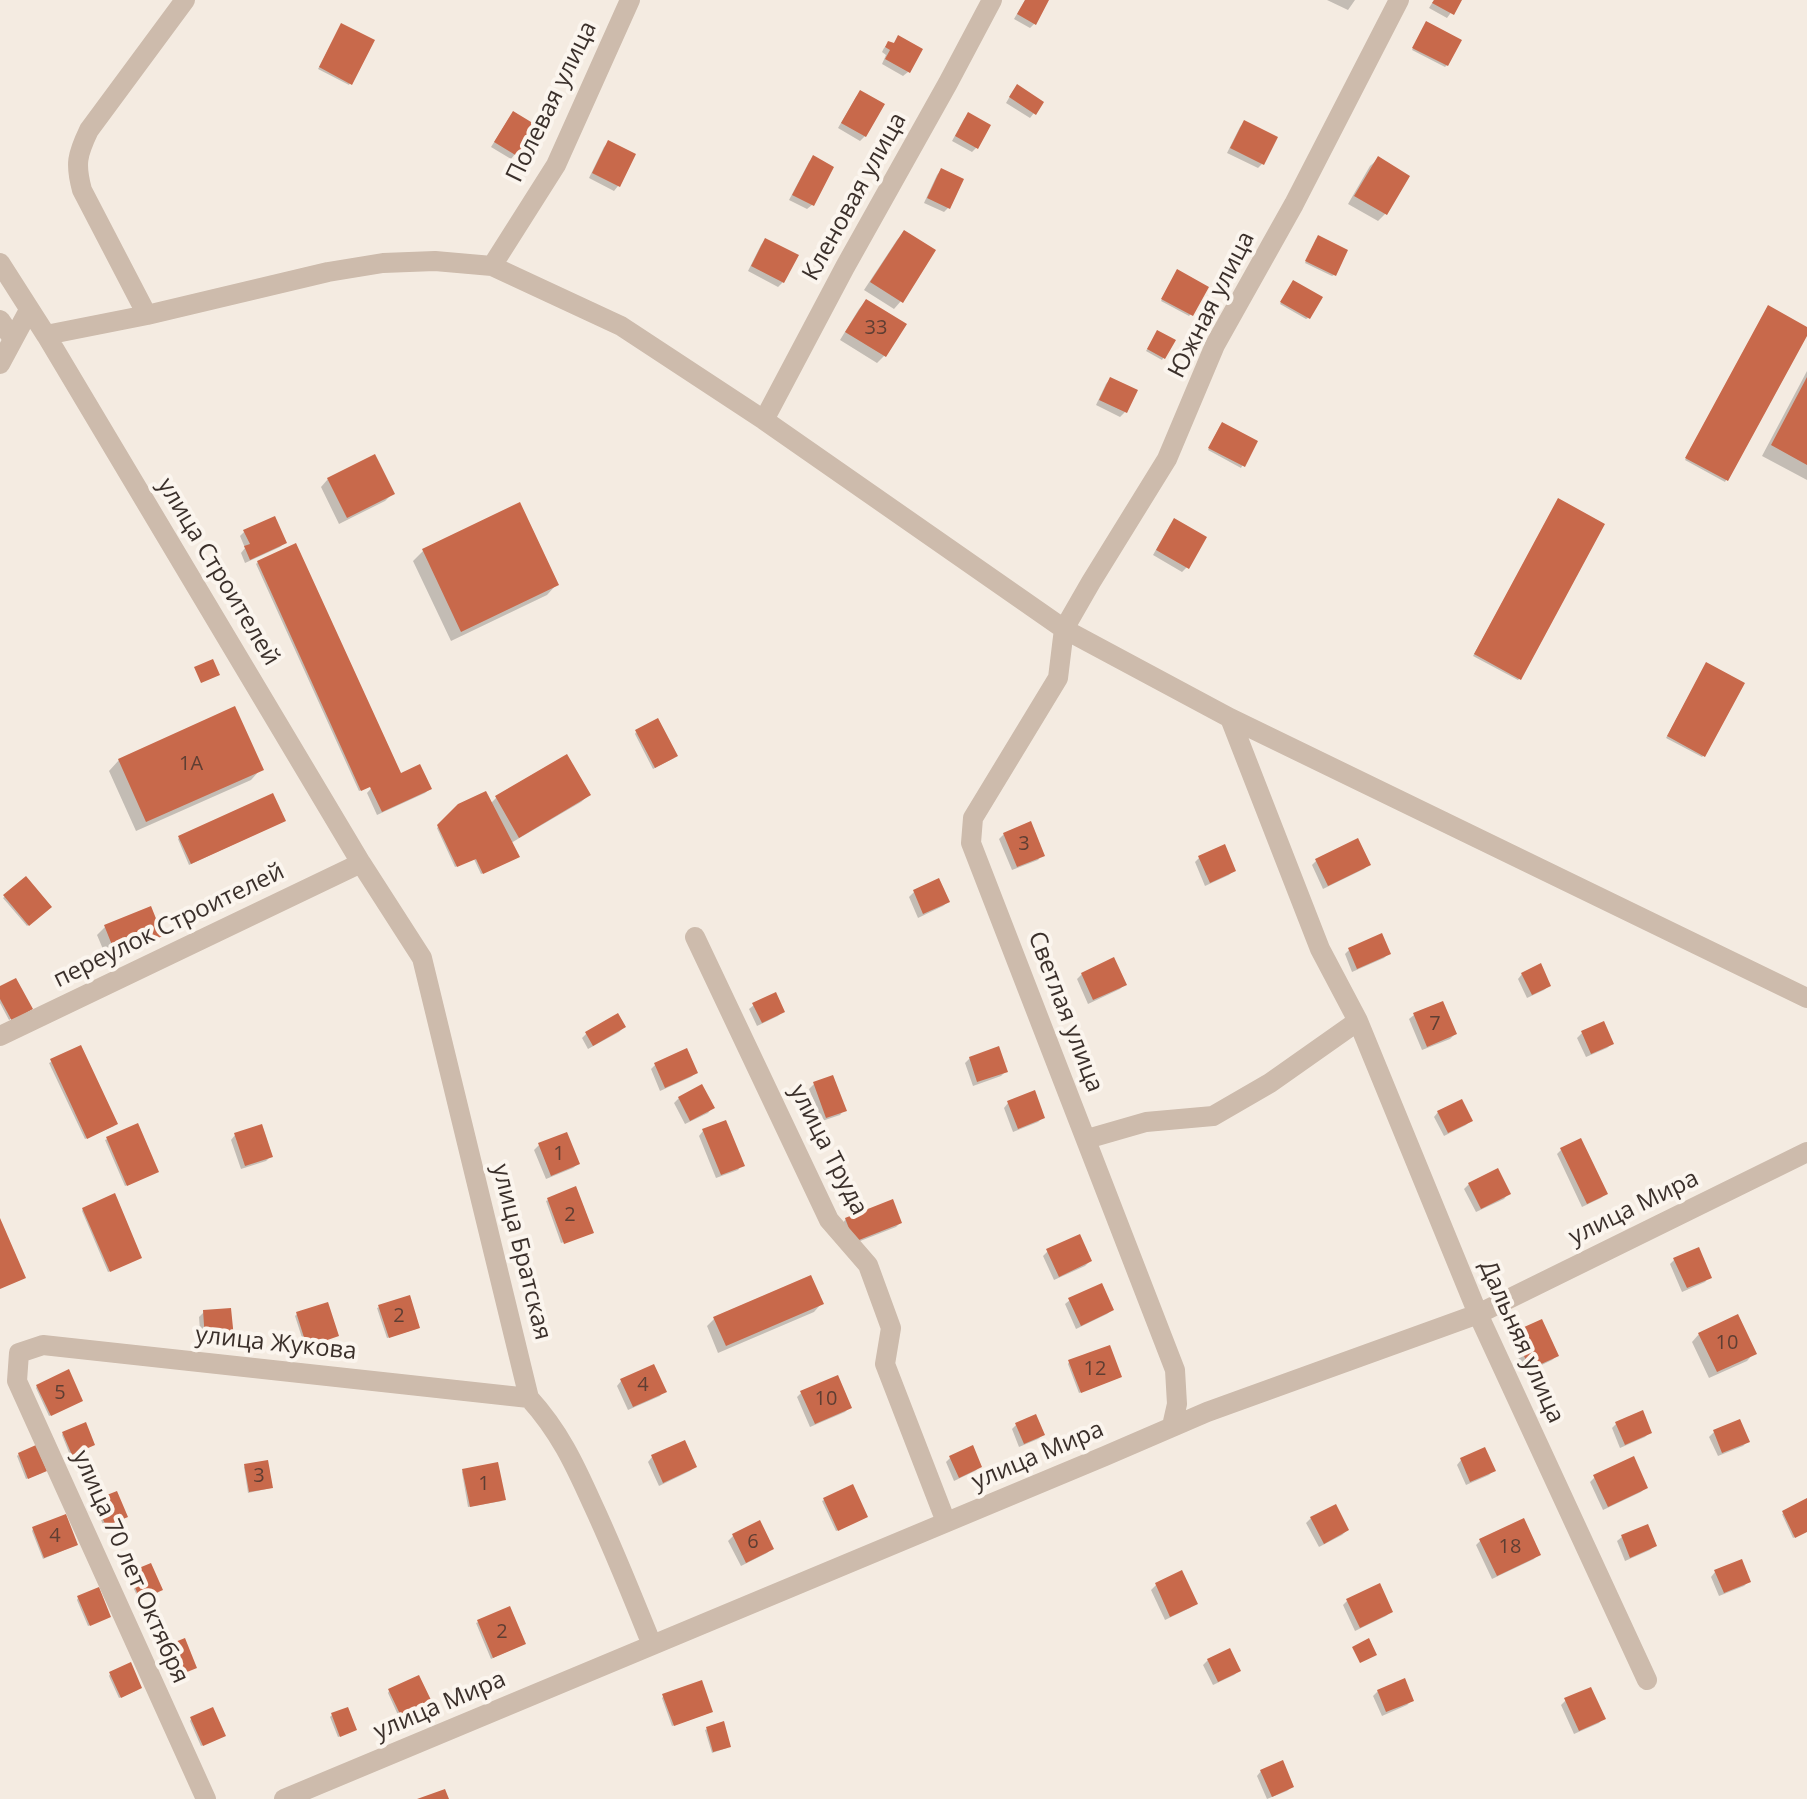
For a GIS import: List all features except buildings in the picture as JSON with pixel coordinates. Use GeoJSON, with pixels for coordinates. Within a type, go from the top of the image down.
{"type":"FeatureCollection","features":[{"type":"Feature","properties":{"kind":"street"},"geometry":{"type":"LineString","coordinates":[[147,315],[82,190],[77,171],[80,149],[89,130],[185,0]]}},
{"type":"Feature","properties":{"kind":"street","name":"Полевая улица"},"geometry":{"type":"LineString","coordinates":[[492,266],[556,165],[630,0]]}},
{"type":"Feature","properties":{"kind":"street","name":"Кленовая улица"},"geometry":{"type":"LineString","coordinates":[[764,420],[992,0]]}},
{"type":"Feature","properties":{"kind":"street","name":"Южная улица"},"geometry":{"type":"LineString","coordinates":[[1064,629],[1167,459],[1215,345],[1294,204],[1399,0]]}},
{"type":"Feature","properties":{"kind":"street"},"geometry":{"type":"LineString","coordinates":[[46,335],[147,315],[328,272],[383,263],[435,261],[492,266],[621,326],[764,420],[1064,629],[1230,718],[1807,998]]}},
{"type":"Feature","properties":{"kind":"street","name":"улица Строителей"},"geometry":{"type":"LineString","coordinates":[[0,263],[361,863]]}},
{"type":"Feature","properties":{"kind":"street"},"geometry":{"type":"LineString","coordinates":[[0,364],[29,310]]}},
{"type":"Feature","properties":{"kind":"street"},"geometry":{"type":"LineString","coordinates":[[0,320],[13,339]]}},
{"type":"Feature","properties":{"kind":"street","name":"Светлая улица"},"geometry":{"type":"LineString","coordinates":[[1064,629],[1058,678],[973,818],[971,843],[1175,1370],[1177,1404],[1172,1426]]}},
{"type":"Feature","properties":{"kind":"street","name":"Дальняя улица"},"geometry":{"type":"LineString","coordinates":[[1230,718],[1320,949],[1358,1021],[1478,1314],[1647,1680]]}},
{"type":"Feature","properties":{"kind":"street","name":"переулок Строителей"},"geometry":{"type":"LineString","coordinates":[[0,1036],[361,863]]}},
{"type":"Feature","properties":{"kind":"street","name":"улица Братская"},"geometry":{"type":"LineString","coordinates":[[361,863],[422,958],[529,1398],[548,1419],[569,1452],[652,1645]]}},
{"type":"Feature","properties":{"kind":"street","name":"улица Труда"},"geometry":{"type":"LineString","coordinates":[[695,937],[829,1220],[868,1265],[891,1328],[885,1364],[946,1522]]}},
{"type":"Feature","properties":{"kind":"street"},"geometry":{"type":"LineString","coordinates":[[1087,1139],[1146,1122],[1213,1116],[1270,1083],[1358,1021]]}},
{"type":"Feature","properties":{"kind":"street","name":"улица Мира"},"geometry":{"type":"LineString","coordinates":[[284,1799],[1172,1426],[1478,1314],[1807,1152]]}},
{"type":"Feature","properties":{"kind":"street","name":"улица Жукова"},"geometry":{"type":"LineString","coordinates":[[19,1353],[43,1345],[529,1398]]}},
{"type":"Feature","properties":{"kind":"street","name":"улица 70 лет Октября"},"geometry":{"type":"LineString","coordinates":[[19,1353],[17,1381],[206,1799]]}}]}
